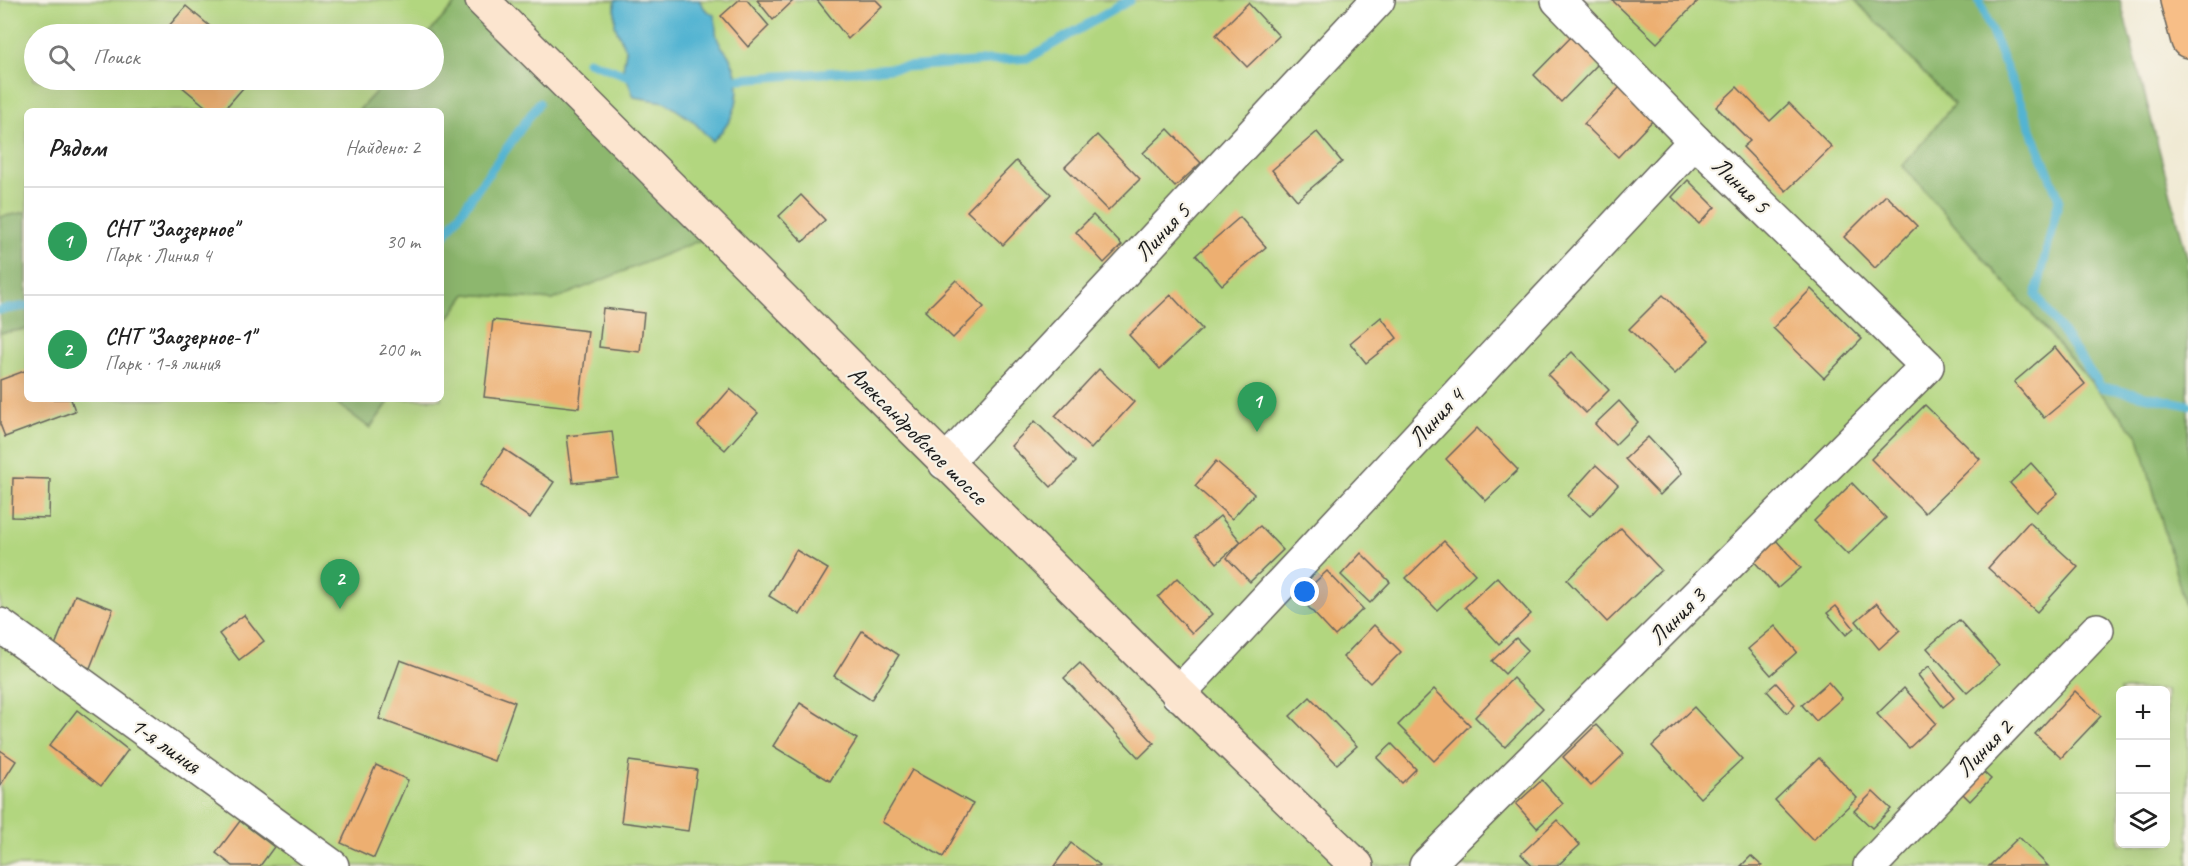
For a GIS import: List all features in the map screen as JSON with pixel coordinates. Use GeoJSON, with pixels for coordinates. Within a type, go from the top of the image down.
{"type":"FeatureCollection","features":[{"type":"Feature","properties":{"kind":"main road"},"geometry":{"type":"LineString","coordinates":[[2177,0],[2188,41]]}},
{"type":"Feature","properties":{"kind":"street","name":"Александровское шоссе"},"geometry":{"type":"LineString","coordinates":[[482,0],[1178,694],[1357,866]]}},
{"type":"Feature","properties":{"kind":"street","name":"Линия 5"},"geometry":{"type":"LineString","coordinates":[[945,463],[1378,0]]}},
{"type":"Feature","properties":{"kind":"street","name":"Линия 5"},"geometry":{"type":"LineString","coordinates":[[1558,0],[1695,141],[1927,366]]}},
{"type":"Feature","properties":{"kind":"street","name":"Линия 4"},"geometry":{"type":"LineString","coordinates":[[1178,694],[1695,141]]}},
{"type":"Feature","properties":{"kind":"street","name":"Линия 3"},"geometry":{"type":"LineString","coordinates":[[1426,866],[1927,366]]}},
{"type":"Feature","properties":{"kind":"street","name":"1-я линия"},"geometry":{"type":"LineString","coordinates":[[0,625],[332,866]]}},
{"type":"Feature","properties":{"kind":"street","name":"Линия 2"},"geometry":{"type":"LineString","coordinates":[[1870,866],[2097,630]]}},
{"type":"Feature","properties":{"kind":"green space"},"geometry":{"type":"Polygon","coordinates":[[[0,0],[459,0],[437,24],[24,24],[24,90],[378,90],[361,108],[24,108],[24,213],[0,217],[0,0]]]}},
{"type":"Feature","properties":{"kind":"green space"},"geometry":{"type":"Polygon","coordinates":[[[459,0],[482,0],[718,233],[553,300],[466,294],[444,325],[444,108],[361,108],[378,90],[444,90],[444,24],[437,24],[459,0]]]}},
{"type":"Feature","properties":{"kind":"green space"},"geometry":{"type":"Polygon","coordinates":[[[482,0],[1855,0],[1954,104],[1903,166],[2139,437],[2188,617],[2188,866],[0,866],[0,333],[24,329],[24,402],[335,402],[370,428],[389,402],[444,402],[444,325],[466,294],[553,300],[482,0]]]}},
{"type":"Feature","properties":{"kind":"green space"},"geometry":{"type":"Polygon","coordinates":[[[1855,0],[2120,0],[2188,260],[2188,617],[2139,437],[1903,166],[1954,104],[1855,0]]]}},
{"type":"Feature","properties":{"kind":"green space"},"geometry":{"type":"Polygon","coordinates":[[[24,213],[24,329],[0,333],[0,217],[24,213]]]}},
{"type":"Feature","properties":{"kind":"green space"},"geometry":{"type":"Polygon","coordinates":[[[335,402],[389,402],[370,428],[335,402]]]}},
{"type":"Feature","properties":{"kind":"water"},"geometry":{"type":"Polygon","coordinates":[[[615,0],[699,0],[705,9],[715,16],[717,37],[730,57],[735,71],[738,93],[733,114],[721,133],[712,141],[693,121],[665,102],[634,97],[623,69],[626,50],[615,26],[615,0]]]}},
{"type":"Feature","properties":{"kind":"building"},"geometry":{"type":"Polygon","coordinates":[[[739,0],[747,0],[769,26],[748,47],[721,16],[739,0]]]}},
{"type":"Feature","properties":{"kind":"building"},"geometry":{"type":"Polygon","coordinates":[[[757,0],[794,0],[773,20],[757,0]]]}},
{"type":"Feature","properties":{"kind":"building"},"geometry":{"type":"Polygon","coordinates":[[[817,0],[876,0],[882,6],[848,39],[817,0]]]}},
{"type":"Feature","properties":{"kind":"building"},"geometry":{"type":"Polygon","coordinates":[[[1612,0],[1699,0],[1657,43],[1612,0]]]}},
{"type":"Feature","properties":{"kind":"building"},"geometry":{"type":"Polygon","coordinates":[[[1248,3],[1279,36],[1247,67],[1216,35],[1248,3]]]}},
{"type":"Feature","properties":{"kind":"building"},"geometry":{"type":"Polygon","coordinates":[[[186,6],[207,24],[171,24],[186,6]]]}},
{"type":"Feature","properties":{"kind":"building"},"geometry":{"type":"Polygon","coordinates":[[[1573,35],[1600,62],[1561,102],[1534,75],[1573,35]]]}},
{"type":"Feature","properties":{"kind":"building"},"geometry":{"type":"Polygon","coordinates":[[[1622,85],[1656,117],[1618,157],[1584,124],[1622,85]]]}},
{"type":"Feature","properties":{"kind":"building"},"geometry":{"type":"Polygon","coordinates":[[[1737,87],[1770,121],[1789,103],[1832,147],[1786,191],[1743,147],[1750,141],[1716,107],[1737,87]]]}},
{"type":"Feature","properties":{"kind":"building"},"geometry":{"type":"Polygon","coordinates":[[[186,90],[241,90],[226,108],[207,108],[186,90]]]}},
{"type":"Feature","properties":{"kind":"building"},"geometry":{"type":"Polygon","coordinates":[[[1168,129],[1201,163],[1175,187],[1143,153],[1168,129]]]}},
{"type":"Feature","properties":{"kind":"building"},"geometry":{"type":"Polygon","coordinates":[[[1317,132],[1342,162],[1297,200],[1272,170],[1317,132]]]}},
{"type":"Feature","properties":{"kind":"building"},"geometry":{"type":"Polygon","coordinates":[[[1097,135],[1140,179],[1108,211],[1065,167],[1097,135]]]}},
{"type":"Feature","properties":{"kind":"building"},"geometry":{"type":"Polygon","coordinates":[[[1016,161],[1051,194],[1003,245],[967,211],[1016,161]]]}},
{"type":"Feature","properties":{"kind":"building"},"geometry":{"type":"Polygon","coordinates":[[[1688,180],[1715,207],[1699,224],[1672,197],[1688,180]]]}},
{"type":"Feature","properties":{"kind":"building"},"geometry":{"type":"Polygon","coordinates":[[[801,195],[825,220],[803,242],[779,216],[801,195]]]}},
{"type":"Feature","properties":{"kind":"building"},"geometry":{"type":"Polygon","coordinates":[[[1886,195],[1917,226],[1875,268],[1844,237],[1886,195]]]}},
{"type":"Feature","properties":{"kind":"building"},"geometry":{"type":"Polygon","coordinates":[[[1093,215],[1122,245],[1104,263],[1076,232],[1093,215]]]}},
{"type":"Feature","properties":{"kind":"building"},"geometry":{"type":"Polygon","coordinates":[[[1240,217],[1266,247],[1222,285],[1196,255],[1240,217]]]}},
{"type":"Feature","properties":{"kind":"building"},"geometry":{"type":"Polygon","coordinates":[[[956,280],[984,307],[953,338],[925,311],[956,280]]]}},
{"type":"Feature","properties":{"kind":"building"},"geometry":{"type":"Polygon","coordinates":[[[1811,289],[1862,339],[1824,378],[1773,328],[1811,289]]]}},
{"type":"Feature","properties":{"kind":"building"},"geometry":{"type":"Polygon","coordinates":[[[1171,295],[1202,329],[1160,369],[1129,335],[1171,295]]]}},
{"type":"Feature","properties":{"kind":"building"},"geometry":{"type":"Polygon","coordinates":[[[1663,295],[1709,340],[1675,374],[1629,329],[1663,295]]]}},
{"type":"Feature","properties":{"kind":"building"},"geometry":{"type":"Polygon","coordinates":[[[603,308],[644,313],[640,352],[599,347],[603,308]]]}},
{"type":"Feature","properties":{"kind":"building"},"geometry":{"type":"Polygon","coordinates":[[[1381,317],[1397,338],[1366,363],[1350,343],[1381,317]]]}},
{"type":"Feature","properties":{"kind":"building"},"geometry":{"type":"Polygon","coordinates":[[[493,320],[588,331],[579,408],[484,397],[493,320]]]}},
{"type":"Feature","properties":{"kind":"building"},"geometry":{"type":"Polygon","coordinates":[[[2055,347],[2085,384],[2044,418],[2014,382],[2055,347]]]}},
{"type":"Feature","properties":{"kind":"building"},"geometry":{"type":"Polygon","coordinates":[[[1572,352],[1609,390],[1586,413],[1548,375],[1572,352]]]}},
{"type":"Feature","properties":{"kind":"building"},"geometry":{"type":"Polygon","coordinates":[[[1099,369],[1134,402],[1091,449],[1055,416],[1099,369]]]}},
{"type":"Feature","properties":{"kind":"building"},"geometry":{"type":"Polygon","coordinates":[[[24,371],[24,402],[72,402],[75,411],[5,437],[0,424],[0,380],[24,371]]]}},
{"type":"Feature","properties":{"kind":"building"},"geometry":{"type":"Polygon","coordinates":[[[730,389],[758,413],[725,450],[698,426],[730,389]]]}},
{"type":"Feature","properties":{"kind":"building"},"geometry":{"type":"Polygon","coordinates":[[[1619,401],[1638,422],[1615,445],[1595,424],[1619,401]]]}},
{"type":"Feature","properties":{"kind":"building"},"geometry":{"type":"Polygon","coordinates":[[[1925,405],[1980,459],[1925,513],[1871,459],[1925,405]]]}},
{"type":"Feature","properties":{"kind":"building"},"geometry":{"type":"Polygon","coordinates":[[[1035,421],[1076,462],[1051,487],[1011,446],[1035,421]]]}},
{"type":"Feature","properties":{"kind":"building"},"geometry":{"type":"Polygon","coordinates":[[[1477,428],[1518,470],[1486,501],[1446,459],[1477,428]]]}},
{"type":"Feature","properties":{"kind":"building"},"geometry":{"type":"Polygon","coordinates":[[[612,431],[618,478],[573,483],[567,436],[612,431]]]}},
{"type":"Feature","properties":{"kind":"building"},"geometry":{"type":"Polygon","coordinates":[[[1648,437],[1682,473],[1660,495],[1625,459],[1648,437]]]}},
{"type":"Feature","properties":{"kind":"building"},"geometry":{"type":"Polygon","coordinates":[[[504,449],[554,482],[530,518],[480,485],[504,449]]]}},
{"type":"Feature","properties":{"kind":"building"},"geometry":{"type":"Polygon","coordinates":[[[1216,461],[1254,494],[1232,519],[1195,486],[1216,461]]]}},
{"type":"Feature","properties":{"kind":"building"},"geometry":{"type":"Polygon","coordinates":[[[2031,463],[2058,493],[2036,512],[2010,483],[2031,463]]]}},
{"type":"Feature","properties":{"kind":"building"},"geometry":{"type":"Polygon","coordinates":[[[1596,465],[1618,485],[1590,516],[1568,496],[1596,465]]]}},
{"type":"Feature","properties":{"kind":"building"},"geometry":{"type":"Polygon","coordinates":[[[13,478],[50,479],[49,518],[12,517],[13,478]]]}},
{"type":"Feature","properties":{"kind":"building"},"geometry":{"type":"Polygon","coordinates":[[[1852,483],[1886,518],[1848,555],[1814,521],[1852,483]]]}},
{"type":"Feature","properties":{"kind":"building"},"geometry":{"type":"Polygon","coordinates":[[[1220,516],[1241,542],[1217,563],[1195,537],[1220,516]]]}},
{"type":"Feature","properties":{"kind":"building"},"geometry":{"type":"Polygon","coordinates":[[[2029,522],[2078,567],[2037,612],[1988,568],[2029,522]]]}},
{"type":"Feature","properties":{"kind":"building"},"geometry":{"type":"Polygon","coordinates":[[[1260,526],[1283,550],[1250,582],[1227,558],[1260,526]]]}},
{"type":"Feature","properties":{"kind":"building"},"geometry":{"type":"Polygon","coordinates":[[[1621,528],[1661,570],[1607,622],[1567,580],[1621,528]]]}},
{"type":"Feature","properties":{"kind":"building"},"geometry":{"type":"Polygon","coordinates":[[[1775,539],[1801,568],[1778,588],[1752,559],[1775,539]]]}},
{"type":"Feature","properties":{"kind":"building"},"geometry":{"type":"Polygon","coordinates":[[[1444,541],[1475,574],[1437,610],[1406,578],[1444,541]]]}},
{"type":"Feature","properties":{"kind":"building"},"geometry":{"type":"Polygon","coordinates":[[[796,550],[828,569],[800,615],[769,596],[796,550]]]}},
{"type":"Feature","properties":{"kind":"building"},"geometry":{"type":"Polygon","coordinates":[[[1361,553],[1390,582],[1370,603],[1341,575],[1361,553]]]}},
{"type":"Feature","properties":{"kind":"building"},"geometry":{"type":"Polygon","coordinates":[[[1327,571],[1363,609],[1335,636],[1299,597],[1327,571]]]}},
{"type":"Feature","properties":{"kind":"building"},"geometry":{"type":"Polygon","coordinates":[[[1497,577],[1531,614],[1499,644],[1465,607],[1497,577]]]}},
{"type":"Feature","properties":{"kind":"building"},"geometry":{"type":"Polygon","coordinates":[[[1177,578],[1212,614],[1192,633],[1158,597],[1177,578]]]}},
{"type":"Feature","properties":{"kind":"building"},"geometry":{"type":"Polygon","coordinates":[[[75,595],[113,609],[90,668],[52,653],[75,595]]]}},
{"type":"Feature","properties":{"kind":"building"},"geometry":{"type":"Polygon","coordinates":[[[1877,603],[1900,630],[1879,649],[1856,621],[1877,603]]]}},
{"type":"Feature","properties":{"kind":"building"},"geometry":{"type":"Polygon","coordinates":[[[1836,606],[1854,628],[1846,635],[1827,613],[1836,606]]]}},
{"type":"Feature","properties":{"kind":"building"},"geometry":{"type":"Polygon","coordinates":[[[244,615],[264,641],[239,660],[219,634],[244,615]]]}},
{"type":"Feature","properties":{"kind":"building"},"geometry":{"type":"Polygon","coordinates":[[[1959,620],[1999,665],[1967,693],[1927,648],[1959,620]]]}},
{"type":"Feature","properties":{"kind":"building"},"geometry":{"type":"Polygon","coordinates":[[[1374,625],[1401,652],[1370,683],[1343,657],[1374,625]]]}},
{"type":"Feature","properties":{"kind":"building"},"geometry":{"type":"Polygon","coordinates":[[[1775,626],[1797,652],[1771,675],[1748,649],[1775,626]]]}},
{"type":"Feature","properties":{"kind":"building"},"geometry":{"type":"Polygon","coordinates":[[[862,631],[899,655],[871,700],[834,676],[862,631]]]}},
{"type":"Feature","properties":{"kind":"building"},"geometry":{"type":"Polygon","coordinates":[[[1516,638],[1528,650],[1505,674],[1492,661],[1516,638]]]}},
{"type":"Feature","properties":{"kind":"building"},"geometry":{"type":"Polygon","coordinates":[[[400,660],[515,702],[494,761],[379,719],[400,660]]]}},
{"type":"Feature","properties":{"kind":"building"},"geometry":{"type":"Polygon","coordinates":[[[1080,663],[1154,743],[1139,758],[1064,678],[1080,663]]]}},
{"type":"Feature","properties":{"kind":"building"},"geometry":{"type":"Polygon","coordinates":[[[1929,666],[1954,698],[1943,707],[1918,675],[1929,666]]]}},
{"type":"Feature","properties":{"kind":"building"},"geometry":{"type":"Polygon","coordinates":[[[1513,678],[1543,708],[1505,747],[1475,717],[1513,678]]]}},
{"type":"Feature","properties":{"kind":"building"},"geometry":{"type":"Polygon","coordinates":[[[1828,682],[1842,698],[1816,721],[1802,705],[1828,682]]]}},
{"type":"Feature","properties":{"kind":"building"},"geometry":{"type":"Polygon","coordinates":[[[1776,683],[1795,704],[1787,713],[1767,691],[1776,683]]]}},
{"type":"Feature","properties":{"kind":"building"},"geometry":{"type":"Polygon","coordinates":[[[1904,688],[1936,723],[1909,748],[1877,714],[1904,688]]]}},
{"type":"Feature","properties":{"kind":"building"},"geometry":{"type":"Polygon","coordinates":[[[1434,689],[1470,725],[1434,761],[1398,725],[1434,689]]]}},
{"type":"Feature","properties":{"kind":"building"},"geometry":{"type":"Polygon","coordinates":[[[2075,691],[2101,716],[2061,758],[2035,734],[2075,691]]]}},
{"type":"Feature","properties":{"kind":"building"},"geometry":{"type":"Polygon","coordinates":[[[1310,697],[1357,746],[1337,764],[1290,716],[1310,697]]]}},
{"type":"Feature","properties":{"kind":"building"},"geometry":{"type":"Polygon","coordinates":[[[800,703],[857,739],[830,781],[773,746],[800,703]]]}},
{"type":"Feature","properties":{"kind":"building"},"geometry":{"type":"Polygon","coordinates":[[[1694,707],[1742,759],[1700,798],[1652,746],[1694,707]]]}},
{"type":"Feature","properties":{"kind":"building"},"geometry":{"type":"Polygon","coordinates":[[[77,710],[128,750],[101,786],[49,746],[77,710]]]}},
{"type":"Feature","properties":{"kind":"building"},"geometry":{"type":"Polygon","coordinates":[[[1596,725],[1624,754],[1591,786],[1563,757],[1596,725]]]}},
{"type":"Feature","properties":{"kind":"building"},"geometry":{"type":"Polygon","coordinates":[[[1392,744],[1416,769],[1402,783],[1377,758],[1392,744]]]}},
{"type":"Feature","properties":{"kind":"building"},"geometry":{"type":"Polygon","coordinates":[[[0,750],[16,761],[0,786],[0,750]]]}},
{"type":"Feature","properties":{"kind":"building"},"geometry":{"type":"Polygon","coordinates":[[[1819,758],[1857,798],[1813,840],[1775,800],[1819,758]]]}},
{"type":"Feature","properties":{"kind":"building"},"geometry":{"type":"Polygon","coordinates":[[[629,761],[697,770],[688,831],[621,822],[629,761]]]}},
{"type":"Feature","properties":{"kind":"building"},"geometry":{"type":"Polygon","coordinates":[[[376,765],[408,780],[374,858],[341,843],[376,765]]]}},
{"type":"Feature","properties":{"kind":"building"},"geometry":{"type":"Polygon","coordinates":[[[1977,766],[1991,779],[1970,801],[1957,788],[1977,766]]]}},
{"type":"Feature","properties":{"kind":"building"},"geometry":{"type":"Polygon","coordinates":[[[912,770],[973,804],[943,857],[882,822],[912,770]]]}},
{"type":"Feature","properties":{"kind":"building"},"geometry":{"type":"Polygon","coordinates":[[[1542,780],[1563,804],[1537,828],[1516,804],[1542,780]]]}},
{"type":"Feature","properties":{"kind":"building"},"geometry":{"type":"Polygon","coordinates":[[[1873,792],[1891,809],[1872,828],[1854,811],[1873,792]]]}},
{"type":"Feature","properties":{"kind":"building"},"geometry":{"type":"Polygon","coordinates":[[[1557,820],[1580,845],[1557,866],[1532,866],[1521,854],[1557,820]]]}},
{"type":"Feature","properties":{"kind":"building"},"geometry":{"type":"Polygon","coordinates":[[[240,821],[274,847],[260,866],[233,866],[216,853],[240,821]]]}},
{"type":"Feature","properties":{"kind":"building"},"geometry":{"type":"Polygon","coordinates":[[[2019,837],[2048,866],[1989,866],[2019,837]]]}},
{"type":"Feature","properties":{"kind":"building"},"geometry":{"type":"Polygon","coordinates":[[[1071,843],[1100,865],[1054,866],[1071,843]]]}},
{"type":"Feature","properties":{"kind":"building"},"geometry":{"type":"Polygon","coordinates":[[[1751,856],[1762,866],[1741,866],[1751,856]]]}},
{"type":"Feature","properties":{"kind":"waterway"},"geometry":{"type":"LineString","coordinates":[[726,80],[1029,58],[1130,0]]}},
{"type":"Feature","properties":{"kind":"waterway"},"geometry":{"type":"LineString","coordinates":[[1979,0],[2059,199],[2036,295],[2101,387],[2188,405]]}},
{"type":"Feature","properties":{"kind":"waterway"},"geometry":{"type":"LineString","coordinates":[[588,61],[634,78]]}},
{"type":"Feature","properties":{"kind":"waterway"},"geometry":{"type":"LineString","coordinates":[[444,236],[539,103]]}},
{"type":"Feature","properties":{"kind":"waterway"},"geometry":{"type":"LineString","coordinates":[[0,310],[24,306]]}},
{"type":"Feature","properties":{"kind":"place","name":"СНТ \"Заозерное\""},"geometry":{"type":"Point","coordinates":[1257,432]}},
{"type":"Feature","properties":{"kind":"place","name":"СНТ \"Заозерное-1\""},"geometry":{"type":"Point","coordinates":[340,609]}}]}
